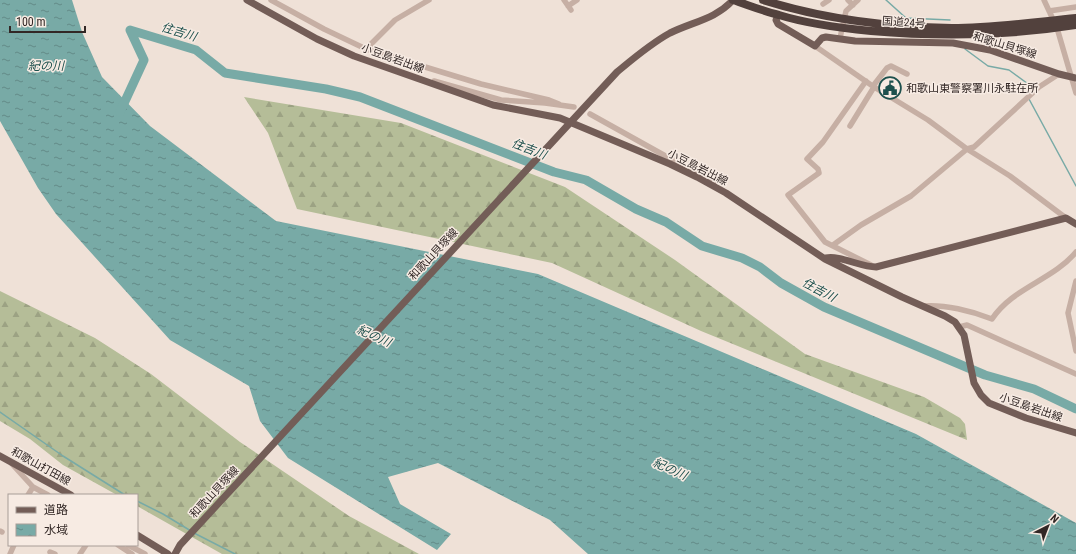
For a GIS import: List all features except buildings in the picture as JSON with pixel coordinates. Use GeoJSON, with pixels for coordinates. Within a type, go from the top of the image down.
{"type":"FeatureCollection","features":[{"type":"Feature","properties":{"kind":"highway","name":"国道24号"},"geometry":{"type":"LineString","coordinates":[[733,0],[778,15],[842,28],[939,36],[990,35],[1076,25]]}},
{"type":"Feature","properties":{"kind":"highway","name":"国道24号"},"geometry":{"type":"LineString","coordinates":[[763,0],[824,15],[897,25],[952,28],[1076,18]]}},
{"type":"Feature","properties":{"kind":"main road","name":"小豆島岩出線"},"geometry":{"type":"LineString","coordinates":[[247,0],[317,39],[354,56],[493,105],[546,114],[570,122],[670,164],[726,193],[825,259],[945,316],[959,328],[964,335],[974,383],[981,396],[989,403],[999,409],[1076,433]]}},
{"type":"Feature","properties":{"kind":"main road","name":"和歌山貝塚線"},"geometry":{"type":"LineString","coordinates":[[175,554],[180,545],[617,72],[643,50],[670,33],[721,12],[733,0]]}},
{"type":"Feature","properties":{"kind":"main road"},"geometry":{"type":"LineString","coordinates":[[778,15],[776,20],[778,24],[814,46]]}},
{"type":"Feature","properties":{"kind":"main road"},"geometry":{"type":"LineString","coordinates":[[987,26],[990,35],[990,50]]}},
{"type":"Feature","properties":{"kind":"main road","name":"和歌山貝塚線"},"geometry":{"type":"LineString","coordinates":[[814,46],[822,38],[840,38],[855,41],[953,43],[990,50],[1059,74],[1074,77]]}},
{"type":"Feature","properties":{"kind":"main road"},"geometry":{"type":"LineString","coordinates":[[825,259],[835,258],[868,267],[876,267],[1066,218],[1076,224]]}},
{"type":"Feature","properties":{"kind":"main road","name":"和歌山打田線"},"geometry":{"type":"LineString","coordinates":[[0,456],[69,494]]}},
{"type":"Feature","properties":{"kind":"main road"},"geometry":{"type":"LineString","coordinates":[[138,536],[168,554]]}},
{"type":"Feature","properties":{"kind":"street"},"geometry":{"type":"LineString","coordinates":[[271,0],[324,30],[366,49],[482,84],[549,100],[559,104]]}},
{"type":"Feature","properties":{"kind":"street"},"geometry":{"type":"LineString","coordinates":[[366,49],[395,20],[428,0]]}},
{"type":"Feature","properties":{"kind":"street"},"geometry":{"type":"LineString","coordinates":[[564,0],[570,8],[577,0]]}},
{"type":"Feature","properties":{"kind":"street"},"geometry":{"type":"LineString","coordinates":[[823,4],[829,0]]}},
{"type":"Feature","properties":{"kind":"street"},"geometry":{"type":"LineString","coordinates":[[840,38],[844,18],[850,2],[858,0]]}},
{"type":"Feature","properties":{"kind":"street"},"geometry":{"type":"LineString","coordinates":[[1044,0],[1054,20],[1069,69],[1074,77],[1076,93]]}},
{"type":"Feature","properties":{"kind":"street"},"geometry":{"type":"LineString","coordinates":[[1050,11],[1076,7]]}},
{"type":"Feature","properties":{"kind":"street"},"geometry":{"type":"LineString","coordinates":[[814,46],[874,87],[928,120],[967,149],[1010,176],[1066,218]]}},
{"type":"Feature","properties":{"kind":"street"},"geometry":{"type":"LineString","coordinates":[[850,126],[887,68],[891,66],[907,74]]}},
{"type":"Feature","properties":{"kind":"street"},"geometry":{"type":"LineString","coordinates":[[1069,69],[1076,66]]}},
{"type":"Feature","properties":{"kind":"street"},"geometry":{"type":"LineString","coordinates":[[833,245],[861,225],[911,196],[967,149],[974,147],[1039,87],[1059,74]]}},
{"type":"Feature","properties":{"kind":"street"},"geometry":{"type":"LineString","coordinates":[[416,79],[438,82],[501,100],[559,104],[574,107]]}},
{"type":"Feature","properties":{"kind":"street"},"geometry":{"type":"LineString","coordinates":[[866,81],[823,142],[807,159],[818,169],[819,173],[788,194],[825,242],[876,267]]}},
{"type":"Feature","properties":{"kind":"street"},"geometry":{"type":"LineString","coordinates":[[590,114],[655,152],[697,172],[719,186],[726,193]]}},
{"type":"Feature","properties":{"kind":"street"},"geometry":{"type":"LineString","coordinates":[[922,306],[931,305],[960,310],[979,314],[992,319],[998,310],[1011,299],[1068,261],[1076,252]]}},
{"type":"Feature","properties":{"kind":"street"},"geometry":{"type":"LineString","coordinates":[[1076,281],[1068,313],[1076,351]]}},
{"type":"Feature","properties":{"kind":"street"},"geometry":{"type":"LineString","coordinates":[[959,328],[967,325],[1076,374]]}},
{"type":"Feature","properties":{"kind":"street"},"geometry":{"type":"LineString","coordinates":[[8,460],[33,487],[46,494]]}},
{"type":"Feature","properties":{"kind":"street"},"geometry":{"type":"LineString","coordinates":[[29,494],[33,487]]}},
{"type":"Feature","properties":{"kind":"street"},"geometry":{"type":"LineString","coordinates":[[120,546],[132,554]]}},
{"type":"Feature","properties":{"kind":"street"},"geometry":{"type":"LineString","coordinates":[[130,546],[145,554]]}},
{"type":"Feature","properties":{"kind":"green space"},"geometry":{"type":"Polygon","coordinates":[[[244,97],[401,123],[565,187],[675,260],[805,354],[924,397],[960,418],[965,424],[967,440],[701,331],[552,263],[297,209],[268,133],[244,97]]]}},
{"type":"Feature","properties":{"kind":"green space"},"geometry":{"type":"Polygon","coordinates":[[[0,291],[95,338],[151,374],[240,442],[349,516],[419,554],[222,554],[138,507],[138,494],[115,494],[63,465],[30,439],[0,421],[0,291]]]}},
{"type":"Feature","properties":{"kind":"water","name":"紀の川"},"geometry":{"type":"Polygon","coordinates":[[[0,0],[72,0],[82,32],[102,77],[150,126],[276,221],[538,274],[916,434],[1076,523],[1076,554],[588,554],[550,520],[438,463],[388,477],[400,504],[451,534],[437,550],[288,458],[260,421],[249,386],[170,340],[56,214],[38,188],[0,121],[0,0]]]}},
{"type":"Feature","properties":{"kind":"waterway"},"geometry":{"type":"LineString","coordinates":[[886,0],[906,18],[950,20]]}},
{"type":"Feature","properties":{"kind":"waterway","name":"住吉川"},"geometry":{"type":"LineString","coordinates":[[120,112],[144,60],[130,30],[196,50],[225,73],[326,89],[360,97],[554,172],[586,180],[636,209],[666,222],[702,246],[742,258],[760,267],[781,283],[824,307],[985,375],[1034,389],[1076,409]]}},
{"type":"Feature","properties":{"kind":"waterway"},"geometry":{"type":"LineString","coordinates":[[965,49],[988,66],[1009,70],[1035,89]]}},
{"type":"Feature","properties":{"kind":"waterway"},"geometry":{"type":"LineString","coordinates":[[1029,99],[1076,186]]}},
{"type":"Feature","properties":{"kind":"waterway"},"geometry":{"type":"LineString","coordinates":[[0,412],[63,456],[123,494]]}},
{"type":"Feature","properties":{"kind":"waterway"},"geometry":{"type":"LineString","coordinates":[[138,502],[163,514],[191,531]]}},
{"type":"Feature","properties":{"kind":"waterway"},"geometry":{"type":"LineString","coordinates":[[194,533],[235,554]]}},
{"type":"Feature","properties":{"kind":"place","name":"和歌山東警察署川永駐在所"},"geometry":{"type":"Point","coordinates":[890,88]}}]}
